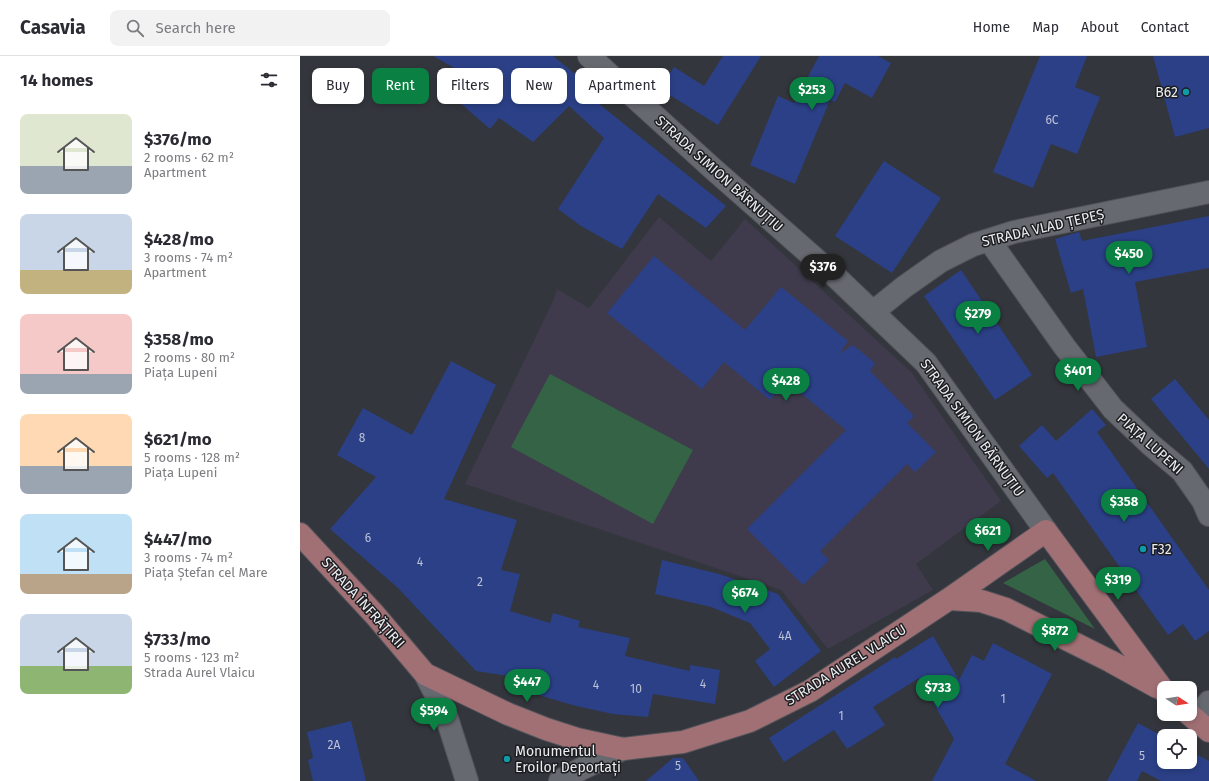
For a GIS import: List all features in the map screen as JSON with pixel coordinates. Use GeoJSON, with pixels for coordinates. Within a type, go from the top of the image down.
{"type":"FeatureCollection","features":[{"type":"Feature","properties":{"kind":"main road"},"geometry":{"type":"LineString","coordinates":[[949,600],[1046,531],[1157,682]]}},
{"type":"Feature","properties":{"kind":"main road","name":"STRADA ÎNFRĂȚIRII"},"geometry":{"type":"LineString","coordinates":[[300,534],[375,615],[425,674]]}},
{"type":"Feature","properties":{"kind":"main road"},"geometry":{"type":"LineString","coordinates":[[949,600],[981,601],[1006,608],[1110,661],[1157,687]]}},
{"type":"Feature","properties":{"kind":"main road","name":"STRADA AUREL VLAICU"},"geometry":{"type":"LineString","coordinates":[[425,674],[508,714],[577,739],[623,749],[683,742],[750,721],[810,691],[949,600]]}},
{"type":"Feature","properties":{"kind":"street","name":"STRADA SIMION BĂRNUȚIU"},"geometry":{"type":"LineString","coordinates":[[589,56],[712,168],[838,278],[926,363],[1046,531]]}},
{"type":"Feature","properties":{"kind":"street","name":"STRADA VLAD ȚEPEȘ"},"geometry":{"type":"LineString","coordinates":[[873,312],[904,287],[941,261],[973,245],[1014,232],[1209,192]]}},
{"type":"Feature","properties":{"kind":"street","name":"PIAȚA LUPENI"},"geometry":{"type":"LineString","coordinates":[[988,240],[1064,346],[1113,409],[1151,445],[1182,471],[1204,501],[1209,515]]}},
{"type":"Feature","properties":{"kind":"street"},"geometry":{"type":"LineString","coordinates":[[425,674],[446,712],[467,781]]}},
{"type":"Feature","properties":{"kind":"street"},"geometry":{"type":"LineString","coordinates":[[1198,721],[1209,702]]}},
{"type":"Feature","properties":{"kind":"street"},"geometry":{"type":"LineString","coordinates":[[560,781],[623,749]]}},
{"type":"Feature","properties":{"kind":"shaded area"},"geometry":{"type":"Polygon","coordinates":[[[659,217],[711,261],[745,219],[911,372],[1001,501],[916,564],[933,590],[828,649],[781,590],[465,484],[554,299],[557,289],[589,308],[659,217]]]}},
{"type":"Feature","properties":{"kind":"green space"},"geometry":{"type":"Polygon","coordinates":[[[550,374],[693,450],[653,524],[511,447],[550,374]]]}},
{"type":"Feature","properties":{"kind":"green space"},"geometry":{"type":"Polygon","coordinates":[[[1045,559],[1095,629],[1003,583],[1045,559]]]}},
{"type":"Feature","properties":{"kind":"building"},"geometry":{"type":"Polygon","coordinates":[[[433,56],[553,56],[575,74],[575,104],[599,104],[726,206],[706,228],[658,194],[622,249],[581,226],[558,209],[604,138],[569,106],[533,142],[499,118],[490,129],[461,104],[503,104],[503,68],[454,68],[433,56]]]}},
{"type":"Feature","properties":{"kind":"building"},"geometry":{"type":"Polygon","coordinates":[[[723,56],[761,56],[718,125],[670,95],[670,73],[674,67],[704,86],[723,56]]]}},
{"type":"Feature","properties":{"kind":"building"},"geometry":{"type":"Polygon","coordinates":[[[819,56],[878,56],[891,63],[872,98],[845,83],[835,102],[830,100],[795,184],[750,165],[778,96],[794,103],[819,56]]]}},
{"type":"Feature","properties":{"kind":"building"},"geometry":{"type":"Polygon","coordinates":[[[1040,56],[1087,56],[1075,87],[1100,97],[1077,154],[1051,144],[1033,188],[993,172],[1040,56]]]}},
{"type":"Feature","properties":{"kind":"building","name":"B62"},"geometry":{"type":"Polygon","coordinates":[[[1153,56],[1209,56],[1209,128],[1175,137],[1153,56]]]}},
{"type":"Feature","properties":{"kind":"building"},"geometry":{"type":"Polygon","coordinates":[[[884,161],[941,198],[892,273],[835,236],[884,161]]]}},
{"type":"Feature","properties":{"kind":"building"},"geometry":{"type":"Polygon","coordinates":[[[1209,216],[1209,268],[1135,282],[1147,347],[1096,357],[1083,289],[1071,293],[1055,239],[1079,232],[1082,241],[1209,216]]]}},
{"type":"Feature","properties":{"kind":"building"},"geometry":{"type":"Polygon","coordinates":[[[654,256],[745,330],[781,287],[848,341],[839,354],[853,345],[875,363],[870,371],[914,416],[907,423],[936,452],[915,472],[907,464],[820,551],[829,560],[803,585],[747,529],[846,430],[786,381],[770,400],[724,362],[702,389],[607,313],[654,256]]]}},
{"type":"Feature","properties":{"kind":"building"},"geometry":{"type":"Polygon","coordinates":[[[961,270],[1032,375],[995,400],[924,296],[961,270]]]}},
{"type":"Feature","properties":{"kind":"building"},"geometry":{"type":"Polygon","coordinates":[[[451,361],[496,385],[444,499],[517,520],[501,570],[520,574],[510,611],[550,623],[553,613],[580,621],[578,627],[630,638],[625,656],[690,671],[690,665],[720,670],[715,704],[653,694],[648,717],[613,714],[576,706],[511,687],[514,677],[476,671],[398,588],[330,529],[376,477],[337,455],[363,408],[412,435],[451,361]]]}},
{"type":"Feature","properties":{"kind":"building"},"geometry":{"type":"Polygon","coordinates":[[[1175,379],[1209,420],[1209,469],[1151,399],[1175,379]]]}},
{"type":"Feature","properties":{"kind":"building","name":"F32"},"geometry":{"type":"Polygon","coordinates":[[[1092,409],[1106,425],[1097,432],[1209,590],[1209,631],[1195,641],[1183,624],[1168,635],[1053,473],[1047,478],[1019,446],[1042,425],[1056,441],[1092,409]]]}},
{"type":"Feature","properties":{"kind":"building"},"geometry":{"type":"Polygon","coordinates":[[[662,560],[719,574],[778,594],[821,651],[774,687],[755,661],[770,649],[750,623],[711,607],[655,594],[662,560]]]}},
{"type":"Feature","properties":{"kind":"building"},"geometry":{"type":"Polygon","coordinates":[[[933,636],[959,680],[972,655],[984,661],[993,643],[1052,674],[1005,764],[1036,781],[932,781],[954,739],[919,678],[873,707],[885,725],[847,749],[834,730],[784,762],[769,738],[895,657],[896,659],[933,636]]]}},
{"type":"Feature","properties":{"kind":"building"},"geometry":{"type":"Polygon","coordinates":[[[351,721],[366,781],[313,781],[308,760],[313,758],[307,732],[351,721]]]}},
{"type":"Feature","properties":{"kind":"building"},"geometry":{"type":"Polygon","coordinates":[[[1138,723],[1157,733],[1157,769],[1197,769],[1197,755],[1209,761],[1209,781],[1161,781],[1142,771],[1137,781],[1107,781],[1138,723]]]}},
{"type":"Feature","properties":{"kind":"building"},"geometry":{"type":"Polygon","coordinates":[[[673,758],[683,758],[699,781],[646,781],[673,758]]]}},
{"type":"Feature","properties":{"kind":"place","name":"B62"},"geometry":{"type":"Point","coordinates":[1186,92]}},
{"type":"Feature","properties":{"kind":"place","name":"F32"},"geometry":{"type":"Point","coordinates":[1143,549]}},
{"type":"Feature","properties":{"kind":"place","name":"Monumentul Eroilor Deportați"},"geometry":{"type":"Point","coordinates":[507,759]}}]}
